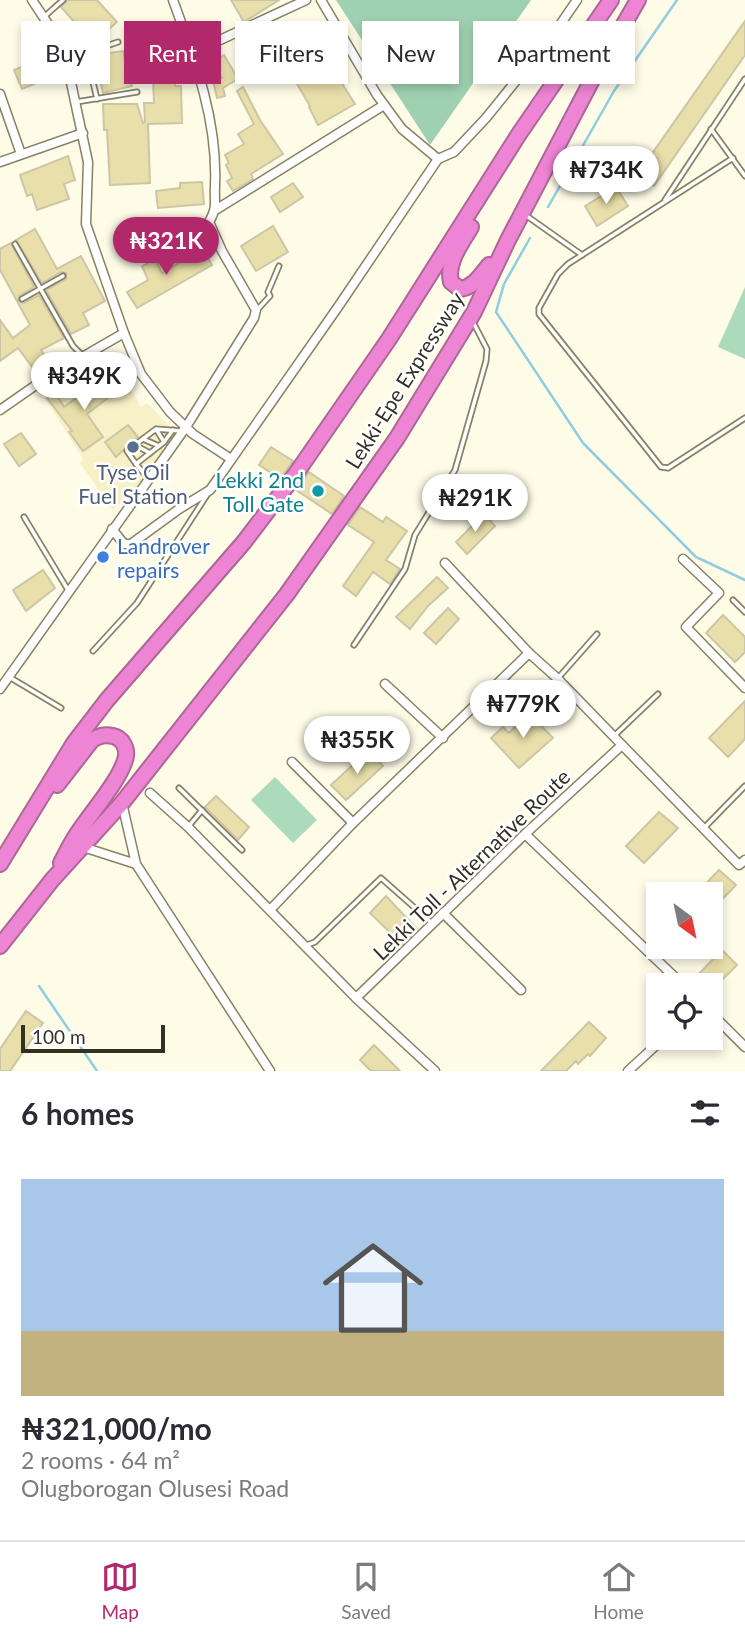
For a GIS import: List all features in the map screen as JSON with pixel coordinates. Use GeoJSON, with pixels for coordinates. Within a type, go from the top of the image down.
{"type":"FeatureCollection","features":[{"type":"Feature","properties":{"kind":"highway","name":"Lekki-Epe Expressway"},"geometry":{"type":"LineString","coordinates":[[0,864],[74,743],[99,710],[244,542],[295,475],[389,339],[519,134],[611,0]]}},
{"type":"Feature","properties":{"kind":"highway","name":"Lekki-Epe Expressway"},"geometry":{"type":"LineString","coordinates":[[0,946],[52,880],[122,803],[287,594],[397,439],[470,317],[522,213],[638,0]]}},
{"type":"Feature","properties":{"kind":"highway"},"geometry":{"type":"LineString","coordinates":[[480,196],[477,216],[452,262],[449,273],[454,286],[467,288],[474,283],[508,240]]}},
{"type":"Feature","properties":{"kind":"highway"},"geometry":{"type":"LineString","coordinates":[[19,832],[92,740],[100,735],[118,737],[127,752],[122,767],[73,839],[52,880]]}},
{"type":"Feature","properties":{"kind":"street"},"geometry":{"type":"LineString","coordinates":[[32,0],[56,36],[67,64],[88,162],[86,224],[141,374],[184,429],[230,459]]}},
{"type":"Feature","properties":{"kind":"street"},"geometry":{"type":"LineString","coordinates":[[173,0],[181,21]]}},
{"type":"Feature","properties":{"kind":"street"},"geometry":{"type":"LineString","coordinates":[[221,40],[306,0]]}},
{"type":"Feature","properties":{"kind":"street"},"geometry":{"type":"LineString","coordinates":[[321,0],[384,105],[402,129],[438,159]]}},
{"type":"Feature","properties":{"kind":"street"},"geometry":{"type":"LineString","coordinates":[[112,529],[124,544],[131,544],[210,490],[438,159],[454,152],[486,118],[553,35],[577,0]]}},
{"type":"Feature","properties":{"kind":"street"},"geometry":{"type":"LineString","coordinates":[[0,690],[184,429],[255,314],[209,222],[216,209],[216,172],[209,109],[201,84]]}},
{"type":"Feature","properties":{"kind":"street"},"geometry":{"type":"LineString","coordinates":[[0,94],[21,155]]}},
{"type":"Feature","properties":{"kind":"street"},"geometry":{"type":"LineString","coordinates":[[216,209],[384,105]]}},
{"type":"Feature","properties":{"kind":"street"},"geometry":{"type":"LineString","coordinates":[[0,162],[83,133]]}},
{"type":"Feature","properties":{"kind":"street"},"geometry":{"type":"LineString","coordinates":[[0,410],[46,378],[124,333]]}},
{"type":"Feature","properties":{"kind":"street"},"geometry":{"type":"LineString","coordinates":[[683,559],[719,593],[686,627],[745,688]]}},
{"type":"Feature","properties":{"kind":"street"},"geometry":{"type":"LineString","coordinates":[[445,563],[529,653],[743,865]]}},
{"type":"Feature","properties":{"kind":"street"},"geometry":{"type":"LineString","coordinates":[[270,909],[353,822],[529,653]]}},
{"type":"Feature","properties":{"kind":"street"},"geometry":{"type":"LineString","coordinates":[[385,684],[443,738]]}},
{"type":"Feature","properties":{"kind":"street","name":"Lekki Toll - Alternative Route"},"geometry":{"type":"LineString","coordinates":[[356,998],[525,834],[622,745]]}},
{"type":"Feature","properties":{"kind":"street"},"geometry":{"type":"LineString","coordinates":[[292,762],[353,822]]}},
{"type":"Feature","properties":{"kind":"street"},"geometry":{"type":"LineString","coordinates":[[150,793],[188,827],[356,998],[435,1071]]}},
{"type":"Feature","properties":{"kind":"street"},"geometry":{"type":"LineString","coordinates":[[122,803],[136,864],[270,1071]]}},
{"type":"Feature","properties":{"kind":"street"},"geometry":{"type":"LineString","coordinates":[[525,834],[670,973]]}},
{"type":"Feature","properties":{"kind":"street"},"geometry":{"type":"LineString","coordinates":[[83,847],[136,864]]}},
{"type":"Feature","properties":{"kind":"street"},"geometry":{"type":"LineString","coordinates":[[443,913],[521,990]]}},
{"type":"Feature","properties":{"kind":"street"},"geometry":{"type":"LineString","coordinates":[[723,1025],[745,1047]]}},
{"type":"Feature","properties":{"kind":"street"},"geometry":{"type":"LineString","coordinates":[[628,1071],[651,1050]]}},
{"type":"Feature","properties":{"kind":"lane"},"geometry":{"type":"LineString","coordinates":[[44,18],[63,0]]}},
{"type":"Feature","properties":{"kind":"lane"},"geometry":{"type":"LineString","coordinates":[[97,99],[86,54],[118,42]]}},
{"type":"Feature","properties":{"kind":"lane"},"geometry":{"type":"LineString","coordinates":[[663,203],[745,79]]}},
{"type":"Feature","properties":{"kind":"lane"},"geometry":{"type":"LineString","coordinates":[[76,102],[137,92]]}},
{"type":"Feature","properties":{"kind":"lane"},"geometry":{"type":"LineString","coordinates":[[711,130],[745,176]]}},
{"type":"Feature","properties":{"kind":"lane"},"geometry":{"type":"LineString","coordinates":[[733,158],[582,254],[558,274],[539,308],[539,314],[661,467],[668,468],[745,418]]}},
{"type":"Feature","properties":{"kind":"lane"},"geometry":{"type":"LineString","coordinates":[[522,213],[582,254]]}},
{"type":"Feature","properties":{"kind":"lane"},"geometry":{"type":"LineString","coordinates":[[15,243],[73,346],[83,356]]}},
{"type":"Feature","properties":{"kind":"lane"},"geometry":{"type":"LineString","coordinates":[[255,314],[270,296],[268,292],[279,266]]}},
{"type":"Feature","properties":{"kind":"lane"},"geometry":{"type":"LineString","coordinates":[[22,299],[63,276]]}},
{"type":"Feature","properties":{"kind":"lane"},"geometry":{"type":"LineString","coordinates":[[354,645],[405,569],[415,535],[455,470],[486,361],[487,349],[470,317]]}},
{"type":"Feature","properties":{"kind":"lane"},"geometry":{"type":"LineString","coordinates":[[149,479],[127,451],[156,429],[184,429]]}},
{"type":"Feature","properties":{"kind":"lane"},"geometry":{"type":"LineString","coordinates":[[156,429],[164,442]]}},
{"type":"Feature","properties":{"kind":"lane"},"geometry":{"type":"LineString","coordinates":[[136,464],[164,442],[173,429]]}},
{"type":"Feature","properties":{"kind":"lane"},"geometry":{"type":"LineString","coordinates":[[143,439],[159,446]]}},
{"type":"Feature","properties":{"kind":"lane"},"geometry":{"type":"LineString","coordinates":[[135,445],[150,453]]}},
{"type":"Feature","properties":{"kind":"lane"},"geometry":{"type":"LineString","coordinates":[[93,651],[137,603],[210,490]]}},
{"type":"Feature","properties":{"kind":"lane"},"geometry":{"type":"LineString","coordinates":[[24,517],[69,592]]}},
{"type":"Feature","properties":{"kind":"lane"},"geometry":{"type":"LineString","coordinates":[[733,600],[745,612]]}},
{"type":"Feature","properties":{"kind":"lane"},"geometry":{"type":"LineString","coordinates":[[558,679],[597,634]]}},
{"type":"Feature","properties":{"kind":"lane"},"geometry":{"type":"LineString","coordinates":[[9,677],[61,708]]}},
{"type":"Feature","properties":{"kind":"lane"},"geometry":{"type":"LineString","coordinates":[[614,737],[658,694]]}},
{"type":"Feature","properties":{"kind":"lane"},"geometry":{"type":"LineString","coordinates":[[703,828],[745,786]]}},
{"type":"Feature","properties":{"kind":"lane"},"geometry":{"type":"LineString","coordinates":[[179,788],[242,850]]}},
{"type":"Feature","properties":{"kind":"lane"},"geometry":{"type":"LineString","coordinates":[[188,827],[202,810]]}},
{"type":"Feature","properties":{"kind":"lane"},"geometry":{"type":"LineString","coordinates":[[305,946],[315,942],[381,878],[433,924]]}},
{"type":"Feature","properties":{"kind":"shaded area"},"geometry":{"type":"Polygon","coordinates":[[[104,358],[114,361],[141,407],[147,403],[178,435],[148,476],[113,510],[80,463],[83,459],[45,398],[104,358]]]}},
{"type":"Feature","properties":{"kind":"green space"},"geometry":{"type":"Polygon","coordinates":[[[336,0],[531,0],[516,21],[473,21],[473,83],[430,145],[390,84],[459,84],[459,21],[362,21],[362,40],[336,0]]]}},
{"type":"Feature","properties":{"kind":"green space"},"geometry":{"type":"Polygon","coordinates":[[[745,287],[745,359],[718,347],[745,287]]]}},
{"type":"Feature","properties":{"kind":"green space"},"geometry":{"type":"Polygon","coordinates":[[[275,777],[317,820],[293,843],[251,800],[275,777]]]}},
{"type":"Feature","properties":{"kind":"building"},"geometry":{"type":"Polygon","coordinates":[[[68,0],[97,0],[117,22],[110,28],[110,21],[73,21],[61,7],[68,0]]]}},
{"type":"Feature","properties":{"kind":"building"},"geometry":{"type":"Polygon","coordinates":[[[231,0],[279,0],[246,21],[231,0]]]}},
{"type":"Feature","properties":{"kind":"building"},"geometry":{"type":"Polygon","coordinates":[[[745,21],[745,55],[654,186],[637,175],[745,21]]]}},
{"type":"Feature","properties":{"kind":"building"},"geometry":{"type":"Polygon","coordinates":[[[123,51],[124,84],[132,86],[103,93],[101,84],[110,84],[110,53],[123,51]]]}},
{"type":"Feature","properties":{"kind":"building"},"geometry":{"type":"Polygon","coordinates":[[[224,55],[235,74],[235,81],[223,88],[225,96],[217,98],[214,84],[221,84],[221,57],[224,55]]]}},
{"type":"Feature","properties":{"kind":"building"},"geometry":{"type":"Polygon","coordinates":[[[21,67],[21,84],[34,84],[22,89],[14,70],[21,67]]]}},
{"type":"Feature","properties":{"kind":"building"},"geometry":{"type":"Polygon","coordinates":[[[153,84],[181,86],[182,123],[148,124],[150,183],[110,185],[103,104],[137,104],[143,123],[144,103],[154,103],[153,84]]]}},
{"type":"Feature","properties":{"kind":"building"},"geometry":{"type":"Polygon","coordinates":[[[297,84],[342,84],[355,104],[318,125],[297,84]]]}},
{"type":"Feature","properties":{"kind":"building"},"geometry":{"type":"Polygon","coordinates":[[[243,87],[260,120],[283,154],[251,174],[253,179],[233,191],[227,181],[232,178],[225,155],[244,144],[238,134],[254,124],[237,91],[243,87]]]}},
{"type":"Feature","properties":{"kind":"building"},"geometry":{"type":"Polygon","coordinates":[[[68,156],[75,180],[64,184],[69,199],[37,210],[32,194],[27,196],[20,175],[68,156]]]}},
{"type":"Feature","properties":{"kind":"building"},"geometry":{"type":"Polygon","coordinates":[[[202,182],[204,204],[158,208],[156,191],[180,188],[180,183],[202,182]]]}},
{"type":"Feature","properties":{"kind":"building"},"geometry":{"type":"Polygon","coordinates":[[[293,183],[303,197],[280,212],[271,197],[293,183]]]}},
{"type":"Feature","properties":{"kind":"building"},"geometry":{"type":"Polygon","coordinates":[[[616,187],[628,206],[597,226],[585,206],[616,187]]]}},
{"type":"Feature","properties":{"kind":"building"},"geometry":{"type":"Polygon","coordinates":[[[273,226],[288,252],[256,271],[241,246],[273,226]]]}},
{"type":"Feature","properties":{"kind":"building"},"geometry":{"type":"Polygon","coordinates":[[[35,229],[57,269],[81,256],[105,301],[83,313],[89,325],[71,334],[46,290],[66,279],[66,273],[61,272],[42,283],[16,240],[35,229]]]}},
{"type":"Feature","properties":{"kind":"building"},"geometry":{"type":"Polygon","coordinates":[[[11,243],[34,287],[19,296],[18,301],[24,303],[39,295],[64,338],[41,350],[49,362],[36,372],[18,348],[0,361],[0,320],[13,338],[30,325],[0,270],[0,249],[11,243]]]}},
{"type":"Feature","properties":{"kind":"building"},"geometry":{"type":"Polygon","coordinates":[[[202,249],[212,265],[137,308],[127,292],[148,280],[142,266],[147,264],[142,256],[151,251],[162,273],[202,249]]]}},
{"type":"Feature","properties":{"kind":"building"},"geometry":{"type":"Polygon","coordinates":[[[106,376],[117,391],[87,414],[103,437],[83,451],[69,432],[72,431],[47,398],[56,393],[64,407],[106,376]]]}},
{"type":"Feature","properties":{"kind":"building"},"geometry":{"type":"Polygon","coordinates":[[[128,425],[138,437],[116,457],[105,442],[128,425]]]}},
{"type":"Feature","properties":{"kind":"building"},"geometry":{"type":"Polygon","coordinates":[[[21,433],[36,454],[19,466],[4,444],[21,433]]]}},
{"type":"Feature","properties":{"kind":"building"},"geometry":{"type":"Polygon","coordinates":[[[271,447],[293,461],[280,479],[259,465],[271,447]]]}},
{"type":"Feature","properties":{"kind":"building"},"geometry":{"type":"Polygon","coordinates":[[[309,472],[344,496],[332,514],[296,490],[309,472]]]}},
{"type":"Feature","properties":{"kind":"building"},"geometry":{"type":"Polygon","coordinates":[[[360,507],[383,522],[386,517],[407,531],[386,560],[400,569],[390,584],[373,572],[356,596],[343,586],[374,542],[348,525],[360,507]]]}},
{"type":"Feature","properties":{"kind":"building"},"geometry":{"type":"Polygon","coordinates":[[[484,514],[495,526],[467,554],[456,542],[484,514]]]}},
{"type":"Feature","properties":{"kind":"building"},"geometry":{"type":"Polygon","coordinates":[[[43,570],[55,588],[26,611],[13,590],[43,570]]]}},
{"type":"Feature","properties":{"kind":"building"},"geometry":{"type":"Polygon","coordinates":[[[437,577],[448,588],[428,606],[410,629],[396,617],[437,577]]]}},
{"type":"Feature","properties":{"kind":"building"},"geometry":{"type":"Polygon","coordinates":[[[448,608],[459,619],[436,644],[424,633],[448,608]]]}},
{"type":"Feature","properties":{"kind":"building"},"geometry":{"type":"Polygon","coordinates":[[[723,615],[745,637],[745,652],[735,662],[706,633],[723,615]]]}},
{"type":"Feature","properties":{"kind":"building"},"geometry":{"type":"Polygon","coordinates":[[[745,701],[745,739],[728,757],[709,738],[745,701]]]}},
{"type":"Feature","properties":{"kind":"building"},"geometry":{"type":"Polygon","coordinates":[[[529,713],[553,738],[519,768],[491,738],[503,727],[509,733],[529,713]]]}},
{"type":"Feature","properties":{"kind":"building"},"geometry":{"type":"Polygon","coordinates":[[[368,751],[383,766],[346,800],[331,785],[368,751]]]}},
{"type":"Feature","properties":{"kind":"building"},"geometry":{"type":"Polygon","coordinates":[[[216,796],[249,827],[238,840],[205,807],[216,796]]]}},
{"type":"Feature","properties":{"kind":"building"},"geometry":{"type":"Polygon","coordinates":[[[659,812],[678,828],[644,863],[626,846],[659,812]]]}},
{"type":"Feature","properties":{"kind":"building"},"geometry":{"type":"Polygon","coordinates":[[[719,870],[736,885],[723,898],[723,882],[708,882],[719,870]]]}},
{"type":"Feature","properties":{"kind":"building"},"geometry":{"type":"Polygon","coordinates":[[[386,896],[417,929],[402,944],[370,913],[386,896]]]}},
{"type":"Feature","properties":{"kind":"building"},"geometry":{"type":"Polygon","coordinates":[[[723,951],[737,965],[723,979],[723,973],[700,973],[713,959],[723,959],[723,951]]]}},
{"type":"Feature","properties":{"kind":"building"},"geometry":{"type":"Polygon","coordinates":[[[26,1011],[43,1023],[10,1071],[0,1071],[0,1049],[26,1011]]]}},
{"type":"Feature","properties":{"kind":"building"},"geometry":{"type":"Polygon","coordinates":[[[589,1022],[606,1038],[590,1056],[588,1054],[578,1064],[576,1061],[566,1071],[541,1071],[589,1022]]]}},
{"type":"Feature","properties":{"kind":"building"},"geometry":{"type":"Polygon","coordinates":[[[374,1045],[400,1071],[371,1071],[360,1060],[374,1045]]]}},
{"type":"Feature","properties":{"kind":"waterway"},"geometry":{"type":"LineString","coordinates":[[548,207],[614,91],[677,0]]}},
{"type":"Feature","properties":{"kind":"waterway"},"geometry":{"type":"LineString","coordinates":[[530,238],[504,284],[496,312],[583,443],[696,557],[745,580]]}},
{"type":"Feature","properties":{"kind":"waterway"},"geometry":{"type":"LineString","coordinates":[[39,986],[97,1071]]}},
{"type":"Feature","properties":{"kind":"place","name":"Tyse Oil Fuel Station"},"geometry":{"type":"Point","coordinates":[133,447]}},
{"type":"Feature","properties":{"kind":"place","name":"Lekki 2nd Toll Gate"},"geometry":{"type":"Point","coordinates":[318,491]}},
{"type":"Feature","properties":{"kind":"place","name":"Landrover repairs"},"geometry":{"type":"Point","coordinates":[103,557]}}]}
